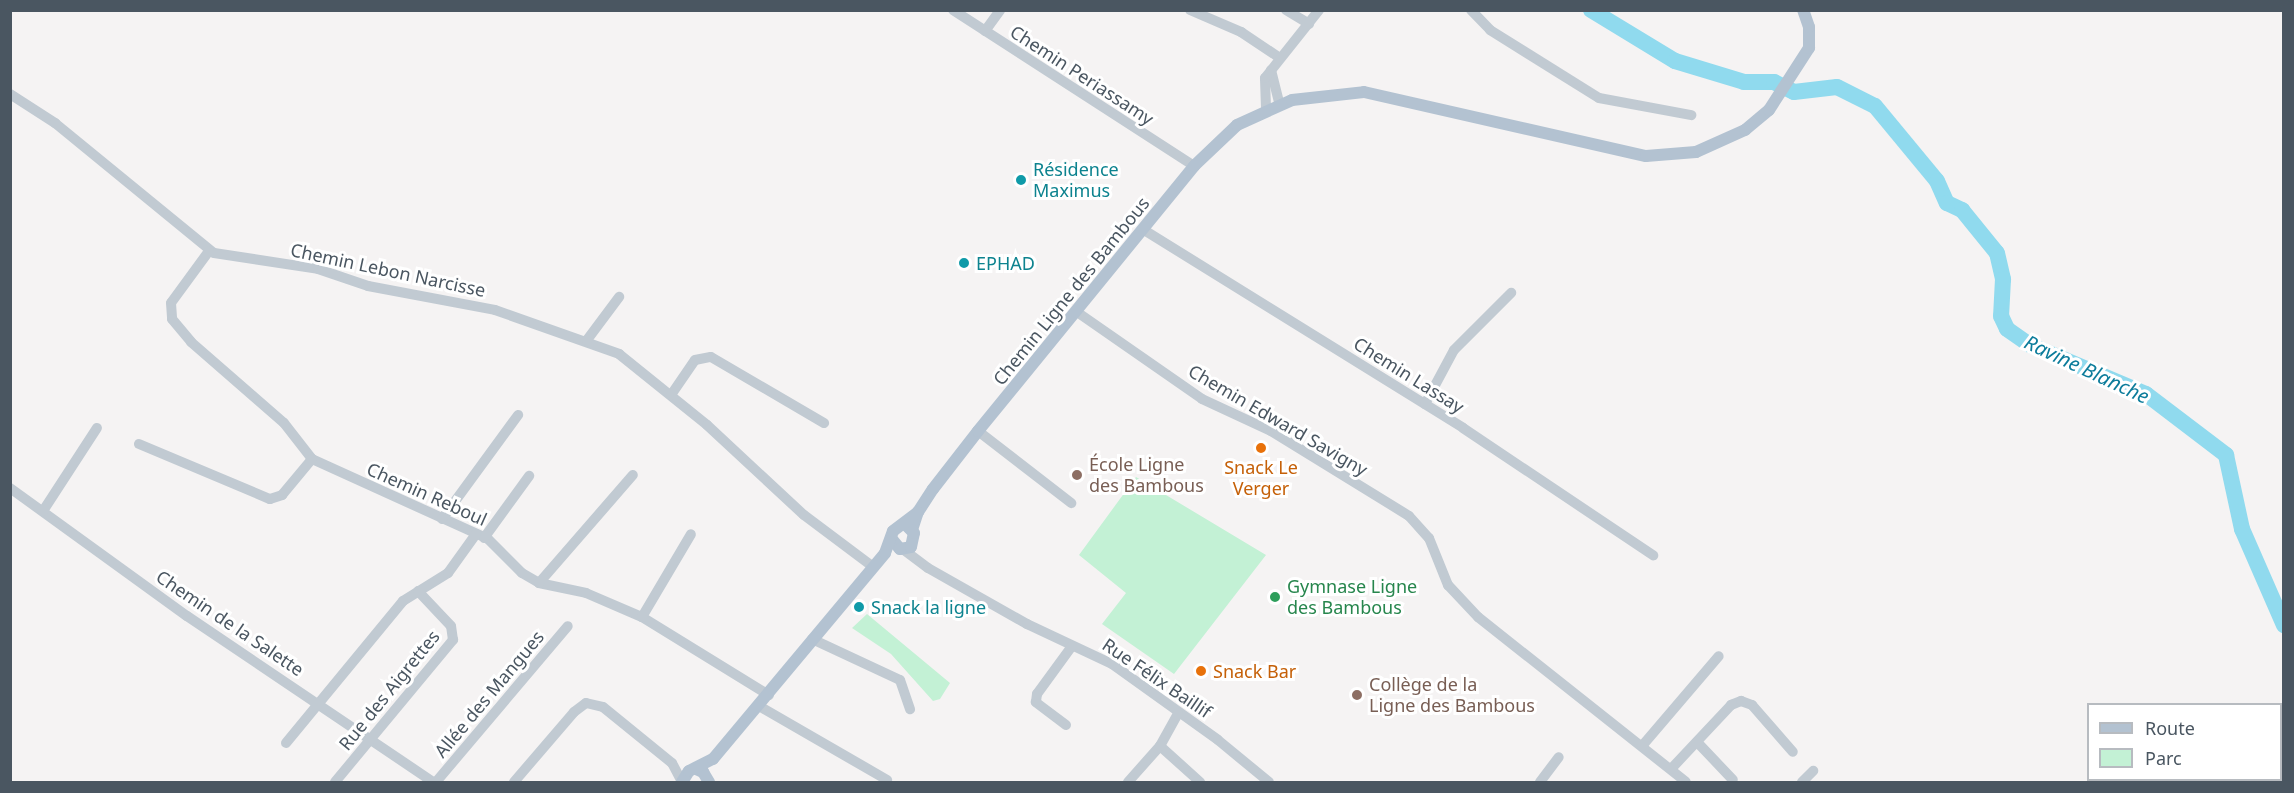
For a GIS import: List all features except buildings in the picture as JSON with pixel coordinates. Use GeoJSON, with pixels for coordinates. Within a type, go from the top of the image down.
{"type":"FeatureCollection","features":[{"type":"Feature","properties":{"kind":"main road","name":"Chemin Ligne des Bambous"},"geometry":{"type":"LineString","coordinates":[[891,538],[899,526],[918,512],[978,430],[1077,312],[1194,166],[1237,125],[1266,108],[1279,103],[1325,94],[1371,92],[1646,156],[1696,152],[1717,145],[1745,130],[1769,110],[1800,67],[1810,38],[1803,10]]}},
{"type":"Feature","properties":{"kind":"main road","name":"Chemin Ligne des Bambous"},"geometry":{"type":"LineString","coordinates":[[914,536],[918,512]]}},
{"type":"Feature","properties":{"kind":"main road"},"geometry":{"type":"LineString","coordinates":[[885,553],[902,549],[914,536],[899,526]]}},
{"type":"Feature","properties":{"kind":"main road"},"geometry":{"type":"LineString","coordinates":[[682,782],[694,770],[712,759],[759,706],[885,553],[891,538],[902,549]]}},
{"type":"Feature","properties":{"kind":"main road"},"geometry":{"type":"LineString","coordinates":[[694,770],[709,781],[712,759]]}},
{"type":"Feature","properties":{"kind":"street","name":"Chemin Periassamy"},"geometry":{"type":"LineString","coordinates":[[953,10],[1194,166]]}},
{"type":"Feature","properties":{"kind":"street"},"geometry":{"type":"LineString","coordinates":[[985,31],[1000,10]]}},
{"type":"Feature","properties":{"kind":"street"},"geometry":{"type":"LineString","coordinates":[[1190,10],[1240,32],[1280,58]]}},
{"type":"Feature","properties":{"kind":"street"},"geometry":{"type":"LineString","coordinates":[[1286,10],[1309,24]]}},
{"type":"Feature","properties":{"kind":"street"},"geometry":{"type":"LineString","coordinates":[[1266,108],[1263,85],[1271,70],[1319,10]]}},
{"type":"Feature","properties":{"kind":"street"},"geometry":{"type":"LineString","coordinates":[[1471,10],[1490,30],[1599,98],[1691,115]]}},
{"type":"Feature","properties":{"kind":"street"},"geometry":{"type":"LineString","coordinates":[[1271,70],[1279,103]]}},
{"type":"Feature","properties":{"kind":"street"},"geometry":{"type":"LineString","coordinates":[[10,94],[55,123],[209,251]]}},
{"type":"Feature","properties":{"kind":"street","name":"Chemin Lassay"},"geometry":{"type":"LineString","coordinates":[[1144,230],[1425,404],[1653,555]]}},
{"type":"Feature","properties":{"kind":"street","name":"Chemin Lebon Narcisse"},"geometry":{"type":"LineString","coordinates":[[209,251],[318,269],[368,286],[495,310],[587,340],[626,358],[804,515],[872,566]]}},
{"type":"Feature","properties":{"kind":"street","name":"Chemin Reboul"},"geometry":{"type":"LineString","coordinates":[[209,251],[171,303],[172,319],[192,342],[284,423],[312,459],[480,536],[522,573],[539,583],[586,593],[642,617],[769,694]]}},
{"type":"Feature","properties":{"kind":"street"},"geometry":{"type":"LineString","coordinates":[[1425,404],[1454,350],[1511,293]]}},
{"type":"Feature","properties":{"kind":"street"},"geometry":{"type":"LineString","coordinates":[[587,340],[619,297]]}},
{"type":"Feature","properties":{"kind":"street","name":"Chemin Edward Savigny"},"geometry":{"type":"LineString","coordinates":[[1077,312],[1202,399],[1271,431],[1409,516],[1429,538],[1448,585],[1478,617],[1686,783]]}},
{"type":"Feature","properties":{"kind":"street"},"geometry":{"type":"LineString","coordinates":[[670,395],[695,360],[711,357],[824,423]]}},
{"type":"Feature","properties":{"kind":"street"},"geometry":{"type":"LineString","coordinates":[[442,519],[518,415]]}},
{"type":"Feature","properties":{"kind":"street"},"geometry":{"type":"LineString","coordinates":[[43,511],[98,428]]}},
{"type":"Feature","properties":{"kind":"street"},"geometry":{"type":"LineString","coordinates":[[978,430],[1071,503]]}},
{"type":"Feature","properties":{"kind":"street"},"geometry":{"type":"LineString","coordinates":[[139,444],[270,499],[282,495],[312,459]]}},
{"type":"Feature","properties":{"kind":"street"},"geometry":{"type":"LineString","coordinates":[[539,583],[633,475]]}},
{"type":"Feature","properties":{"kind":"street"},"geometry":{"type":"LineString","coordinates":[[286,743],[403,601],[453,568],[529,476]]}},
{"type":"Feature","properties":{"kind":"street","name":"Chemin de la Salette"},"geometry":{"type":"LineString","coordinates":[[12,493],[43,511],[187,616],[434,783]]}},
{"type":"Feature","properties":{"kind":"street"},"geometry":{"type":"LineString","coordinates":[[642,617],[691,534]]}},
{"type":"Feature","properties":{"kind":"street"},"geometry":{"type":"LineString","coordinates":[[914,536],[923,563]]}},
{"type":"Feature","properties":{"kind":"street","name":"Rue Félix Baillif"},"geometry":{"type":"LineString","coordinates":[[902,549],[1027,624],[1112,664],[1178,714],[1218,740],[1269,783]]}},
{"type":"Feature","properties":{"kind":"street","name":"Rue des Aigrettes"},"geometry":{"type":"LineString","coordinates":[[335,783],[453,640],[451,626],[418,591]]}},
{"type":"Feature","properties":{"kind":"street","name":"Allée des Mangues"},"geometry":{"type":"LineString","coordinates":[[434,783],[568,626]]}},
{"type":"Feature","properties":{"kind":"street"},"geometry":{"type":"LineString","coordinates":[[812,639],[900,680],[910,709]]}},
{"type":"Feature","properties":{"kind":"street"},"geometry":{"type":"LineString","coordinates":[[1066,726],[1036,702],[1037,694],[1072,646]]}},
{"type":"Feature","properties":{"kind":"street"},"geometry":{"type":"LineString","coordinates":[[1642,746],[1719,656]]}},
{"type":"Feature","properties":{"kind":"street"},"geometry":{"type":"LineString","coordinates":[[1671,769],[1731,705],[1741,701],[1752,705],[1793,752]]}},
{"type":"Feature","properties":{"kind":"street"},"geometry":{"type":"LineString","coordinates":[[514,783],[574,712],[586,704],[603,707],[672,763],[694,770]]}},
{"type":"Feature","properties":{"kind":"street"},"geometry":{"type":"LineString","coordinates":[[759,706],[887,780]]}},
{"type":"Feature","properties":{"kind":"street"},"geometry":{"type":"LineString","coordinates":[[1128,783],[1160,746],[1178,714]]}},
{"type":"Feature","properties":{"kind":"street"},"geometry":{"type":"LineString","coordinates":[[1697,742],[1733,780]]}},
{"type":"Feature","properties":{"kind":"street"},"geometry":{"type":"LineString","coordinates":[[1160,746],[1200,783]]}},
{"type":"Feature","properties":{"kind":"street"},"geometry":{"type":"LineString","coordinates":[[1540,783],[1559,757]]}},
{"type":"Feature","properties":{"kind":"street"},"geometry":{"type":"LineString","coordinates":[[672,763],[682,782]]}},
{"type":"Feature","properties":{"kind":"street"},"geometry":{"type":"LineString","coordinates":[[1802,783],[1813,771]]}},
{"type":"Feature","properties":{"kind":"green space"},"geometry":{"type":"Polygon","coordinates":[[[1136,477],[1266,555],[1174,674],[1102,624],[1126,593],[1079,555],[1136,477]]]}},
{"type":"Feature","properties":{"kind":"green space"},"geometry":{"type":"Polygon","coordinates":[[[867,614],[950,683],[940,699],[933,701],[891,654],[852,628],[867,614]]]}},
{"type":"Feature","properties":{"kind":"waterway","name":"Ravine Blanche"},"geometry":{"type":"LineString","coordinates":[[1591,10],[1675,61],[1744,82],[1774,82],[1794,92],[1837,87],[1875,106],[1937,181],[1947,203],[1962,210],[1997,253],[2003,279],[2001,316],[2007,329],[2030,345],[2146,394],[2226,455],[2242,529],[2284,625]]}},
{"type":"Feature","properties":{"kind":"place","name":"Résidence Maximus"},"geometry":{"type":"Point","coordinates":[1021,180]}},
{"type":"Feature","properties":{"kind":"place","name":"EPHAD"},"geometry":{"type":"Point","coordinates":[964,263]}},
{"type":"Feature","properties":{"kind":"place","name":"Snack Le Verger"},"geometry":{"type":"Point","coordinates":[1261,448]}},
{"type":"Feature","properties":{"kind":"place","name":"École Ligne des Bambous"},"geometry":{"type":"Point","coordinates":[1077,475]}},
{"type":"Feature","properties":{"kind":"place","name":"Gymnase Ligne des Bambous"},"geometry":{"type":"Point","coordinates":[1275,597]}},
{"type":"Feature","properties":{"kind":"place","name":"Snack la ligne"},"geometry":{"type":"Point","coordinates":[859,607]}},
{"type":"Feature","properties":{"kind":"place","name":"Snack Bar"},"geometry":{"type":"Point","coordinates":[1201,671]}},
{"type":"Feature","properties":{"kind":"place","name":"Collège de la Ligne des Bambous"},"geometry":{"type":"Point","coordinates":[1357,695]}}]}
